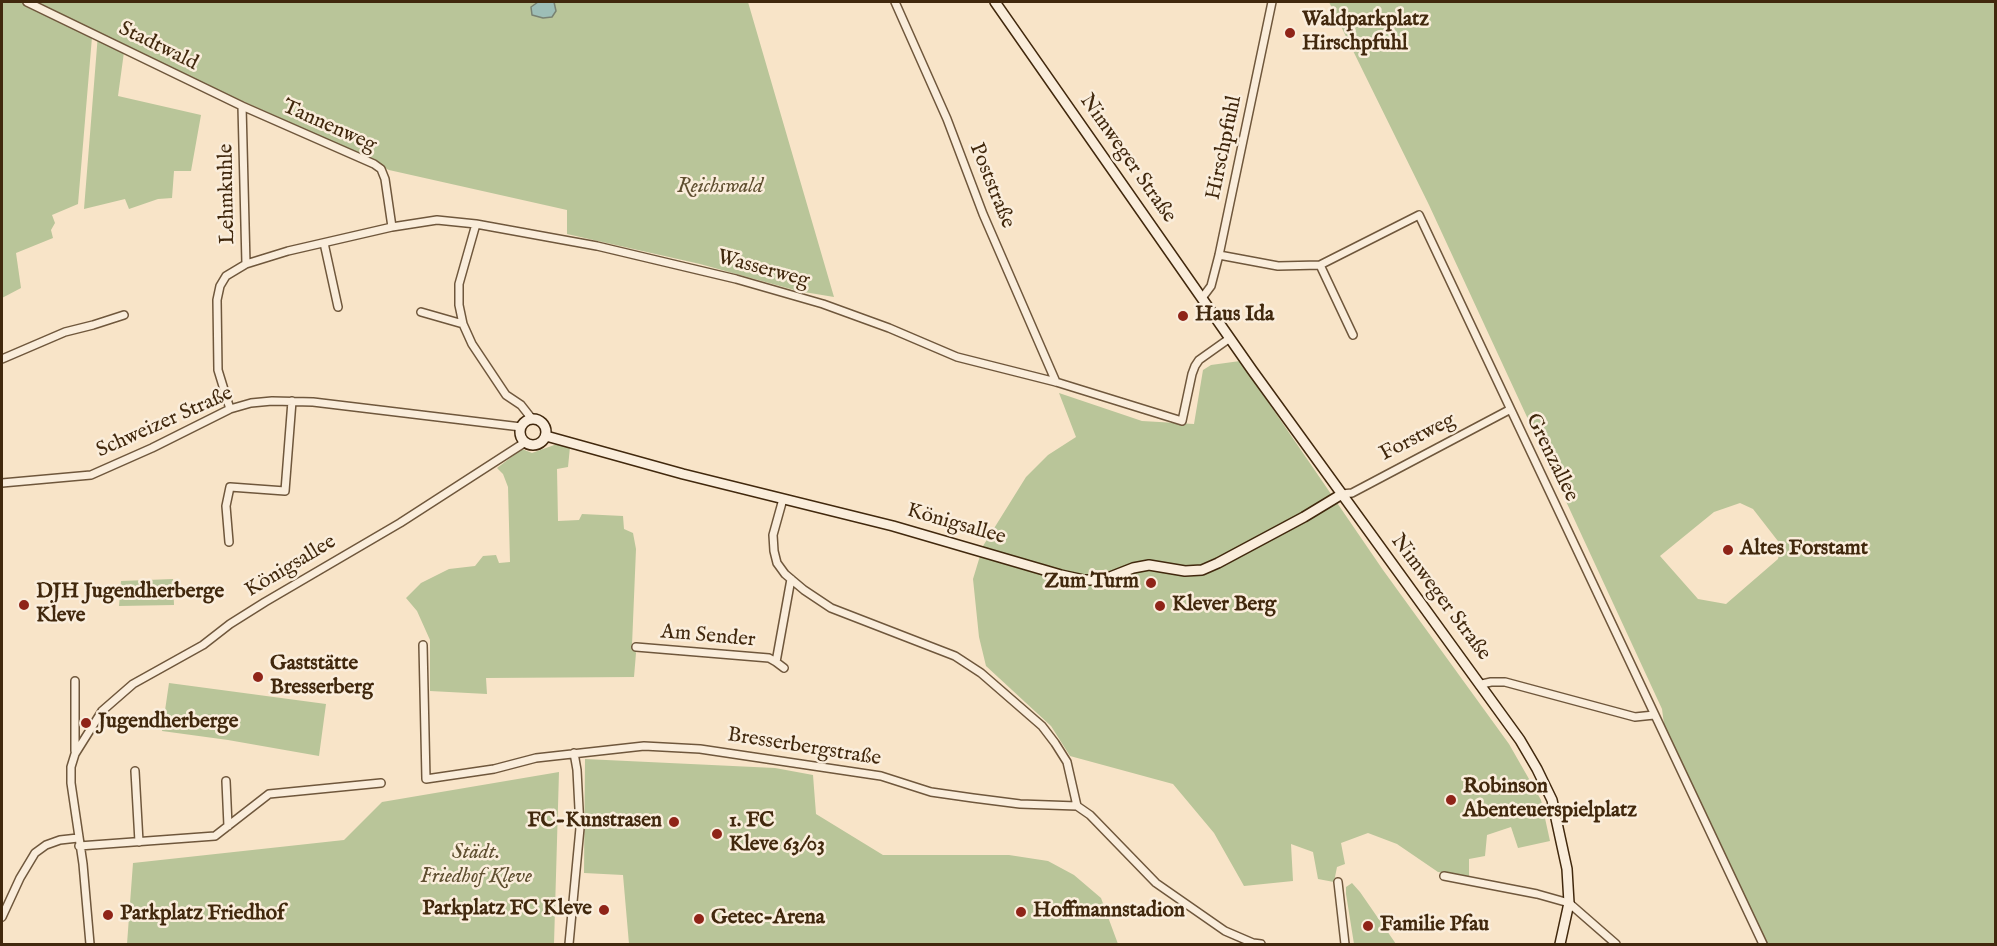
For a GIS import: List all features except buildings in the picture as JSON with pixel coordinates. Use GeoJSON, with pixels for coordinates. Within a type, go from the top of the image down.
{"type":"FeatureCollection","features":[{"type":"Feature","properties":{"kind":"main road","name":"Nimweger Straße"},"geometry":{"type":"LineString","coordinates":[[994,2],[1230,338],[1482,684],[1520,740],[1552,800],[1567,869],[1569,903],[1560,945]]}},
{"type":"Feature","properties":{"kind":"main road"},"geometry":{"type":"LineString","coordinates":[[524,443],[520,438],[520,427],[532,419],[542,422],[546,427],[546,436]]}},
{"type":"Feature","properties":{"kind":"main road","name":"Königsallee"},"geometry":{"type":"LineString","coordinates":[[524,443],[535,446],[540,444],[546,436],[682,474],[915,532],[1070,578],[1095,580],[1149,565],[1185,571],[1202,570],[1304,517],[1342,494]]}},
{"type":"Feature","properties":{"kind":"street","name":"Stadtwald"},"geometry":{"type":"LineString","coordinates":[[27,2],[242,106]]}},
{"type":"Feature","properties":{"kind":"street","name":"Poststraße"},"geometry":{"type":"LineString","coordinates":[[895,2],[947,119],[983,214],[1056,382]]}},
{"type":"Feature","properties":{"kind":"street","name":"Hirschpfuhl"},"geometry":{"type":"LineString","coordinates":[[1202,298],[1211,286],[1219,255],[1272,2]]}},
{"type":"Feature","properties":{"kind":"street","name":"Tannenweg"},"geometry":{"type":"LineString","coordinates":[[242,106],[381,169],[386,179],[392,227]]}},
{"type":"Feature","properties":{"kind":"street","name":"Lehmkuhle"},"geometry":{"type":"LineString","coordinates":[[230,409],[218,370],[216,300],[226,276],[246,264],[242,106]]}},
{"type":"Feature","properties":{"kind":"street","name":"Grenzallee"},"geometry":{"type":"LineString","coordinates":[[1320,265],[1419,215],[1763,945]]}},
{"type":"Feature","properties":{"kind":"street","name":"Wasserweg"},"geometry":{"type":"LineString","coordinates":[[246,264],[392,227],[437,220],[476,224],[597,246],[736,279],[823,304],[889,328],[957,357],[1056,382],[1182,421],[1195,366],[1199,360],[1230,338]]}},
{"type":"Feature","properties":{"kind":"street"},"geometry":{"type":"LineString","coordinates":[[476,224],[459,284],[459,304],[463,324],[472,344],[506,395],[521,405],[532,419]]}},
{"type":"Feature","properties":{"kind":"street"},"geometry":{"type":"LineString","coordinates":[[324,243],[338,307]]}},
{"type":"Feature","properties":{"kind":"street"},"geometry":{"type":"LineString","coordinates":[[1219,255],[1278,266],[1320,265],[1353,335]]}},
{"type":"Feature","properties":{"kind":"street"},"geometry":{"type":"LineString","coordinates":[[421,312],[463,324]]}},
{"type":"Feature","properties":{"kind":"street"},"geometry":{"type":"LineString","coordinates":[[2,359],[65,332],[93,326],[124,315]]}},
{"type":"Feature","properties":{"kind":"street","name":"Schweizer Straße"},"geometry":{"type":"LineString","coordinates":[[2,483],[91,475],[230,409],[272,400],[313,402],[520,427]]}},
{"type":"Feature","properties":{"kind":"street"},"geometry":{"type":"LineString","coordinates":[[228,542],[226,506],[230,487],[285,491],[292,401]]}},
{"type":"Feature","properties":{"kind":"street","name":"Forstweg"},"geometry":{"type":"LineString","coordinates":[[1342,494],[1352,493],[1509,410]]}},
{"type":"Feature","properties":{"kind":"street","name":"Königsallee"},"geometry":{"type":"LineString","coordinates":[[90,945],[71,767],[75,754],[102,711],[133,684],[203,645],[230,624],[265,602],[400,524],[524,443]]}},
{"type":"Feature","properties":{"kind":"street"},"geometry":{"type":"LineString","coordinates":[[783,499],[773,535],[774,551],[777,563],[791,579],[831,608],[955,656],[981,673],[1042,726],[1055,743],[1067,762],[1077,806],[1090,815],[1156,882],[1225,931],[1261,945]]}},
{"type":"Feature","properties":{"kind":"street","name":"Am Sender"},"geometry":{"type":"LineString","coordinates":[[776,662],[791,579]]}},
{"type":"Feature","properties":{"kind":"street","name":"Bresserbergstraße"},"geometry":{"type":"LineString","coordinates":[[423,645],[426,779],[494,769],[536,758],[644,746],[700,749],[881,776],[931,792],[973,798],[1020,804],[1077,806]]}},
{"type":"Feature","properties":{"kind":"street","name":"Am Sender"},"geometry":{"type":"LineString","coordinates":[[636,647],[769,658],[784,668]]}},
{"type":"Feature","properties":{"kind":"street"},"geometry":{"type":"LineString","coordinates":[[75,681],[75,754]]}},
{"type":"Feature","properties":{"kind":"street"},"geometry":{"type":"LineString","coordinates":[[1482,684],[1506,682],[1635,717],[1654,716]]}},
{"type":"Feature","properties":{"kind":"street"},"geometry":{"type":"LineString","coordinates":[[569,945],[580,828],[574,753]]}},
{"type":"Feature","properties":{"kind":"street"},"geometry":{"type":"LineString","coordinates":[[135,771],[139,842]]}},
{"type":"Feature","properties":{"kind":"street"},"geometry":{"type":"LineString","coordinates":[[226,780],[228,826]]}},
{"type":"Feature","properties":{"kind":"street"},"geometry":{"type":"LineString","coordinates":[[79,846],[215,836],[269,794],[381,783]]}},
{"type":"Feature","properties":{"kind":"street"},"geometry":{"type":"LineString","coordinates":[[2,917],[20,878],[35,853],[46,845],[60,840],[78,838]]}},
{"type":"Feature","properties":{"kind":"street"},"geometry":{"type":"LineString","coordinates":[[1444,876],[1537,894],[1569,903],[1616,945]]}},
{"type":"Feature","properties":{"kind":"street"},"geometry":{"type":"LineString","coordinates":[[1338,882],[1345,945]]}},
{"type":"Feature","properties":{"kind":"green space"},"geometry":{"type":"Polygon","coordinates":[[[2,2],[22,2],[92,37],[78,204],[52,215],[55,223],[51,230],[53,238],[16,253],[21,288],[2,298],[2,2]]]}},
{"type":"Feature","properties":{"kind":"green space","name":"Reichswald"},"geometry":{"type":"Polygon","coordinates":[[[38,2],[538,2],[531,7],[556,11],[554,2],[748,2],[834,297],[798,291],[700,264],[567,234],[567,210],[389,170],[336,143],[178,72],[124,52],[118,96],[201,115],[191,171],[174,171],[172,198],[158,199],[129,209],[125,199],[84,209],[98,34],[38,2]]]}},
{"type":"Feature","properties":{"kind":"green space"},"geometry":{"type":"Polygon","coordinates":[[[1329,2],[1995,2],[1995,944],[1767,944],[1666,739],[1662,709],[1429,205],[1329,2]],[[1740,503],[1714,512],[1660,556],[1698,599],[1726,604],[1778,559],[1781,545],[1753,509],[1740,503]]]}},
{"type":"Feature","properties":{"kind":"green space"},"geometry":{"type":"Polygon","coordinates":[[[1240,361],[1383,570],[1509,744],[1541,800],[1550,841],[1518,848],[1511,827],[1487,835],[1485,856],[1469,859],[1469,876],[1438,872],[1397,844],[1368,833],[1341,843],[1345,864],[1337,867],[1334,882],[1318,879],[1313,852],[1291,844],[1293,881],[1244,886],[1214,833],[1173,784],[1070,756],[1051,726],[986,666],[979,637],[973,579],[983,546],[1026,477],[1048,455],[1076,437],[1059,393],[1142,421],[1194,424],[1203,370],[1211,365],[1240,361]]]}},
{"type":"Feature","properties":{"kind":"green space"},"geometry":{"type":"Polygon","coordinates":[[[557,444],[570,447],[568,467],[557,469],[558,521],[579,520],[582,514],[623,516],[624,529],[633,533],[636,549],[632,645],[636,653],[634,677],[486,678],[487,694],[430,691],[430,640],[417,611],[406,598],[421,583],[449,569],[475,566],[483,556],[496,555],[499,563],[510,562],[508,487],[503,474],[497,468],[522,449],[532,453],[557,444]]]}},
{"type":"Feature","properties":{"kind":"green space"},"geometry":{"type":"Polygon","coordinates":[[[173,579],[174,605],[119,606],[121,581],[173,579]]]}},
{"type":"Feature","properties":{"kind":"green space"},"geometry":{"type":"Polygon","coordinates":[[[169,683],[326,704],[319,756],[162,731],[169,683]]]}},
{"type":"Feature","properties":{"kind":"green space","name":"1. FC Kleve 63/03"},"geometry":{"type":"Polygon","coordinates":[[[585,759],[775,768],[813,775],[816,814],[883,855],[1009,855],[1048,861],[1074,875],[1101,898],[1118,944],[629,944],[623,875],[584,873],[585,759]]]}},
{"type":"Feature","properties":{"kind":"green space","name":"Städt. Friedhof Kleve"},"geometry":{"type":"Polygon","coordinates":[[[559,772],[554,944],[127,944],[133,863],[344,840],[382,802],[559,772]]]}},
{"type":"Feature","properties":{"kind":"green space"},"geometry":{"type":"Polygon","coordinates":[[[1352,883],[1396,944],[1354,944],[1346,894],[1346,887],[1352,883]]]}},
{"type":"Feature","properties":{"kind":"water"},"geometry":{"type":"Polygon","coordinates":[[[538,2],[554,2],[556,11],[552,17],[543,18],[532,15],[531,7],[538,2]]]}},
{"type":"Feature","properties":{"kind":"place","name":"Waldparkplatz Hirschpfuhl"},"geometry":{"type":"Point","coordinates":[1290,33]}},
{"type":"Feature","properties":{"kind":"place","name":"Haus Ida"},"geometry":{"type":"Point","coordinates":[1183,316]}},
{"type":"Feature","properties":{"kind":"place","name":"Altes Forstamt"},"geometry":{"type":"Point","coordinates":[1728,550]}},
{"type":"Feature","properties":{"kind":"place","name":"Zum Turm"},"geometry":{"type":"Point","coordinates":[1151,583]}},
{"type":"Feature","properties":{"kind":"place","name":"DJH Jugendherberge Kleve"},"geometry":{"type":"Point","coordinates":[24,605]}},
{"type":"Feature","properties":{"kind":"place","name":"Klever Berg"},"geometry":{"type":"Point","coordinates":[1160,606]}},
{"type":"Feature","properties":{"kind":"place","name":"Gaststätte Bresserberg"},"geometry":{"type":"Point","coordinates":[258,677]}},
{"type":"Feature","properties":{"kind":"place","name":"Jugendherberge"},"geometry":{"type":"Point","coordinates":[86,723]}},
{"type":"Feature","properties":{"kind":"place","name":"Robinson Abenteuerspielplatz"},"geometry":{"type":"Point","coordinates":[1451,800]}},
{"type":"Feature","properties":{"kind":"place","name":"FC-Kunstrasen"},"geometry":{"type":"Point","coordinates":[674,822]}},
{"type":"Feature","properties":{"kind":"place","name":"1. FC Kleve 63/03"},"geometry":{"type":"Point","coordinates":[717,834]}},
{"type":"Feature","properties":{"kind":"place","name":"Parkplatz FC Kleve"},"geometry":{"type":"Point","coordinates":[604,910]}},
{"type":"Feature","properties":{"kind":"place","name":"Hoffmannstadion"},"geometry":{"type":"Point","coordinates":[1021,912]}},
{"type":"Feature","properties":{"kind":"place","name":"Parkplatz Friedhof"},"geometry":{"type":"Point","coordinates":[108,915]}},
{"type":"Feature","properties":{"kind":"place","name":"Getec-Arena"},"geometry":{"type":"Point","coordinates":[699,919]}},
{"type":"Feature","properties":{"kind":"place","name":"Familie Pfau"},"geometry":{"type":"Point","coordinates":[1368,926]}}]}
